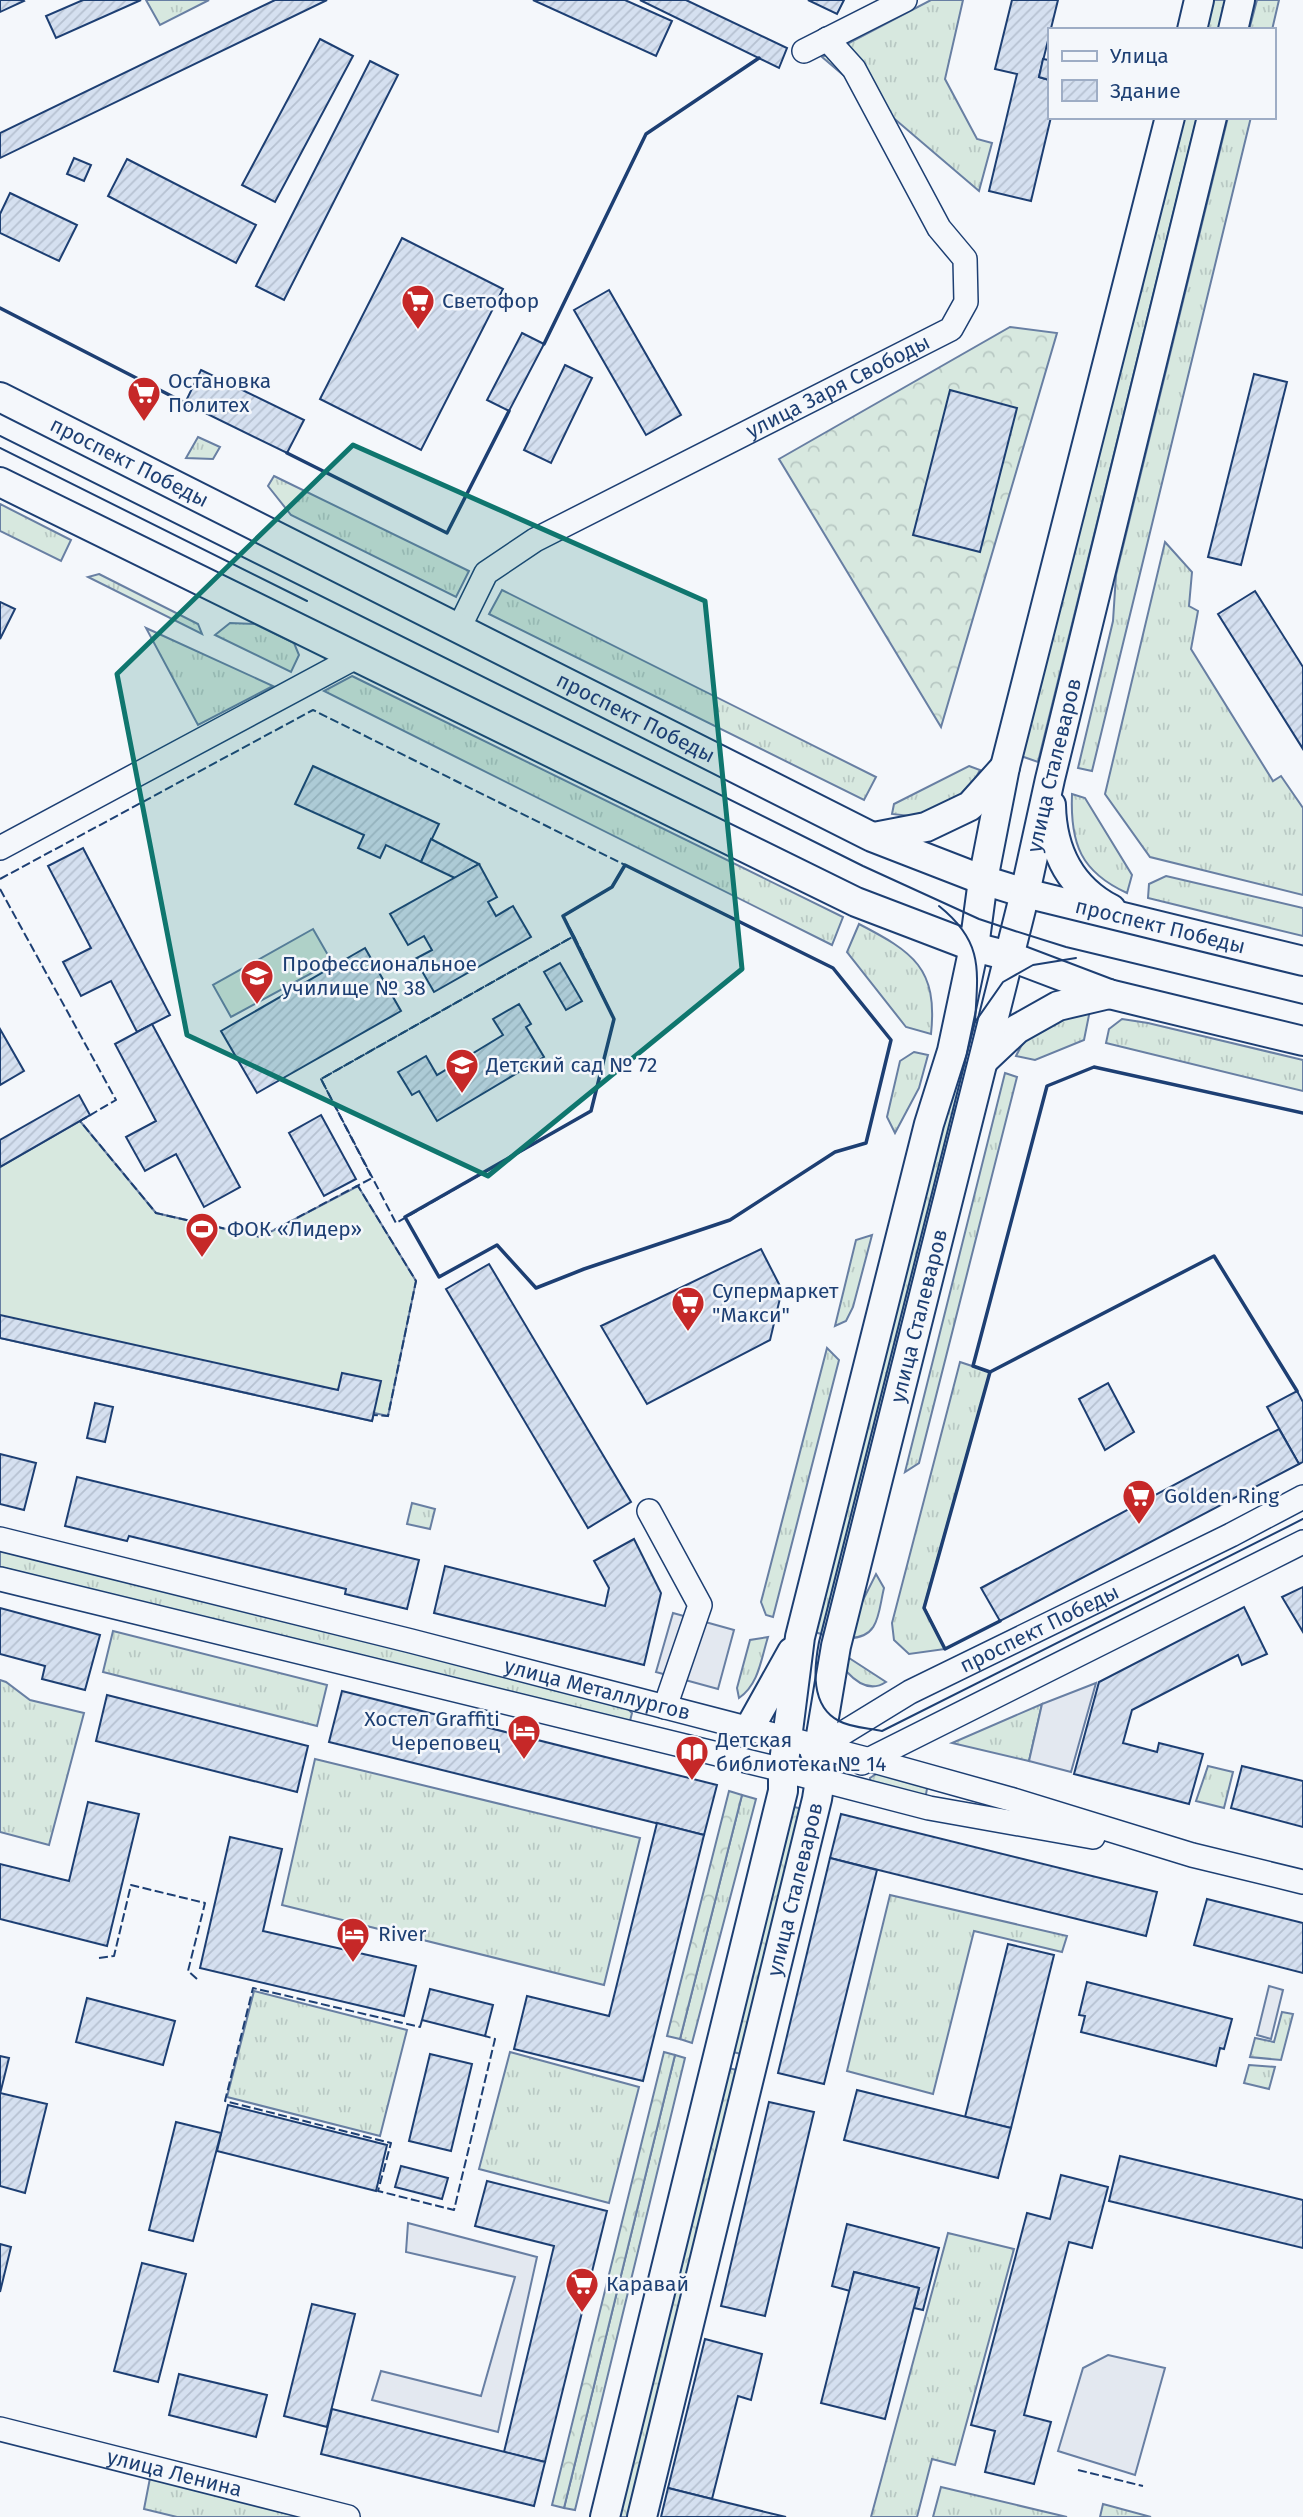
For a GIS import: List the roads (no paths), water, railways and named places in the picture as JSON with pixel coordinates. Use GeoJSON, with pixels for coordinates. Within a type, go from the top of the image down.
{"type":"FeatureCollection","features":[{"type":"Feature","properties":{"kind":"main road"},"geometry":{"type":"LineString","coordinates":[[1192,28],[1199,0]]}},
{"type":"Feature","properties":{"kind":"main road"},"geometry":{"type":"LineString","coordinates":[[1233,28],[1240,0]]}},
{"type":"Feature","properties":{"kind":"main road","name":"улица Сталеваров"},"geometry":{"type":"LineString","coordinates":[[605,2517],[783,1791],[786,1738],[800,1637],[929,1124],[952,1051],[974,947],[983,880],[1005,767],[1169,119]]}},
{"type":"Feature","properties":{"kind":"main road","name":"улица Сталеваров"},"geometry":{"type":"LineString","coordinates":[[642,2517],[820,1780],[819,1747],[836,1646],[984,1060],[1212,119]]}},
{"type":"Feature","properties":{"kind":"main road","name":"проспект Победы"},"geometry":{"type":"LineString","coordinates":[[0,397],[873,837],[983,880],[1025,893],[1303,961]]}},
{"type":"Feature","properties":{"kind":"main road"},"geometry":{"type":"LineString","coordinates":[[0,482],[856,902],[1109,994],[1303,1041]]}},
{"type":"Feature","properties":{"kind":"main road"},"geometry":{"type":"LineString","coordinates":[[873,837],[926,827],[970,806],[1005,767]]}},
{"type":"Feature","properties":{"kind":"main road"},"geometry":{"type":"LineString","coordinates":[[1050,779],[1052,828],[1064,866],[1096,901],[1129,918]]}},
{"type":"Feature","properties":{"kind":"main road"},"geometry":{"type":"LineString","coordinates":[[984,1060],[1017,1029],[1058,1006],[1109,994]]}},
{"type":"Feature","properties":{"kind":"main road"},"geometry":{"type":"LineString","coordinates":[[749,1729],[800,1637]]}},
{"type":"Feature","properties":{"kind":"street"},"geometry":{"type":"LineString","coordinates":[[804,51],[905,0]]}},
{"type":"Feature","properties":{"kind":"street","name":"улица Заря Свободы"},"geometry":{"type":"LineString","coordinates":[[458,628],[486,573],[535,540],[951,329],[966,302],[965,259],[939,228],[853,69],[827,39]]}},
{"type":"Feature","properties":{"kind":"street"},"geometry":{"type":"LineString","coordinates":[[0,848],[356,657]]}},
{"type":"Feature","properties":{"kind":"street","name":"проспект Победы"},"geometry":{"type":"LineString","coordinates":[[783,1770],[910,1692],[1303,1497]]}},
{"type":"Feature","properties":{"kind":"street"},"geometry":{"type":"LineString","coordinates":[[649,1511],[700,1605],[665,1707]]}},
{"type":"Feature","properties":{"kind":"street","name":"улица Металлургов"},"geometry":{"type":"LineString","coordinates":[[0,1539],[411,1641],[870,1760],[1010,1799],[1192,1855],[1303,1882]]}},
{"type":"Feature","properties":{"kind":"street","name":"проспект Победы"},"geometry":{"type":"LineString","coordinates":[[820,1780],[870,1760],[1303,1542]]}},
{"type":"Feature","properties":{"kind":"street","name":"улица Металлургов"},"geometry":{"type":"LineString","coordinates":[[0,1579],[929,1808],[1192,1855]]}},
{"type":"Feature","properties":{"kind":"street","name":"улица Ленина"},"geometry":{"type":"LineString","coordinates":[[0,2429],[348,2517]]}},
{"type":"Feature","properties":{"kind":"tram line"},"geometry":{"type":"LineString","coordinates":[[0,436],[863,866],[979,919],[1066,947],[1303,1004]]}},
{"type":"Feature","properties":{"kind":"tram line"},"geometry":{"type":"LineString","coordinates":[[0,448],[307,601]]}},
{"type":"Feature","properties":{"kind":"tram line"},"geometry":{"type":"LineString","coordinates":[[939,906],[954,919],[971,945],[977,972],[975,1022],[819,1642],[815,1674],[823,1706],[839,1721],[882,1731],[1303,1519]]}},
{"type":"Feature","properties":{"kind":"tram line"},"geometry":{"type":"LineString","coordinates":[[975,1022],[1003,982],[1033,965],[1076,958]]}},
{"type":"Feature","properties":{"kind":"place","name":"Светофор"},"geometry":{"type":"Point","coordinates":[418,331]}},
{"type":"Feature","properties":{"kind":"place","name":"Остановка Политех"},"geometry":{"type":"Point","coordinates":[144,423]}},
{"type":"Feature","properties":{"kind":"place","name":"Профессиональное училище № 38"},"geometry":{"type":"Point","coordinates":[257,1006]}},
{"type":"Feature","properties":{"kind":"place","name":"Детский сад № 72"},"geometry":{"type":"Point","coordinates":[462,1095]}},
{"type":"Feature","properties":{"kind":"place","name":"ФОК «Лидер»"},"geometry":{"type":"Point","coordinates":[202,1259]}},
{"type":"Feature","properties":{"kind":"place","name":"Супермаркет \"Макси\""},"geometry":{"type":"Point","coordinates":[688,1333]}},
{"type":"Feature","properties":{"kind":"place","name":"Golden Ring"},"geometry":{"type":"Point","coordinates":[1139,1526]}},
{"type":"Feature","properties":{"kind":"place","name":"Хостел Graffiti Череповец"},"geometry":{"type":"Point","coordinates":[524,1761]}},
{"type":"Feature","properties":{"kind":"place","name":"Детская библиотека № 14"},"geometry":{"type":"Point","coordinates":[692,1782]}},
{"type":"Feature","properties":{"kind":"place","name":"River"},"geometry":{"type":"Point","coordinates":[353,1964]}},
{"type":"Feature","properties":{"kind":"place","name":"Каравай"},"geometry":{"type":"Point","coordinates":[582,2314]}}]}
